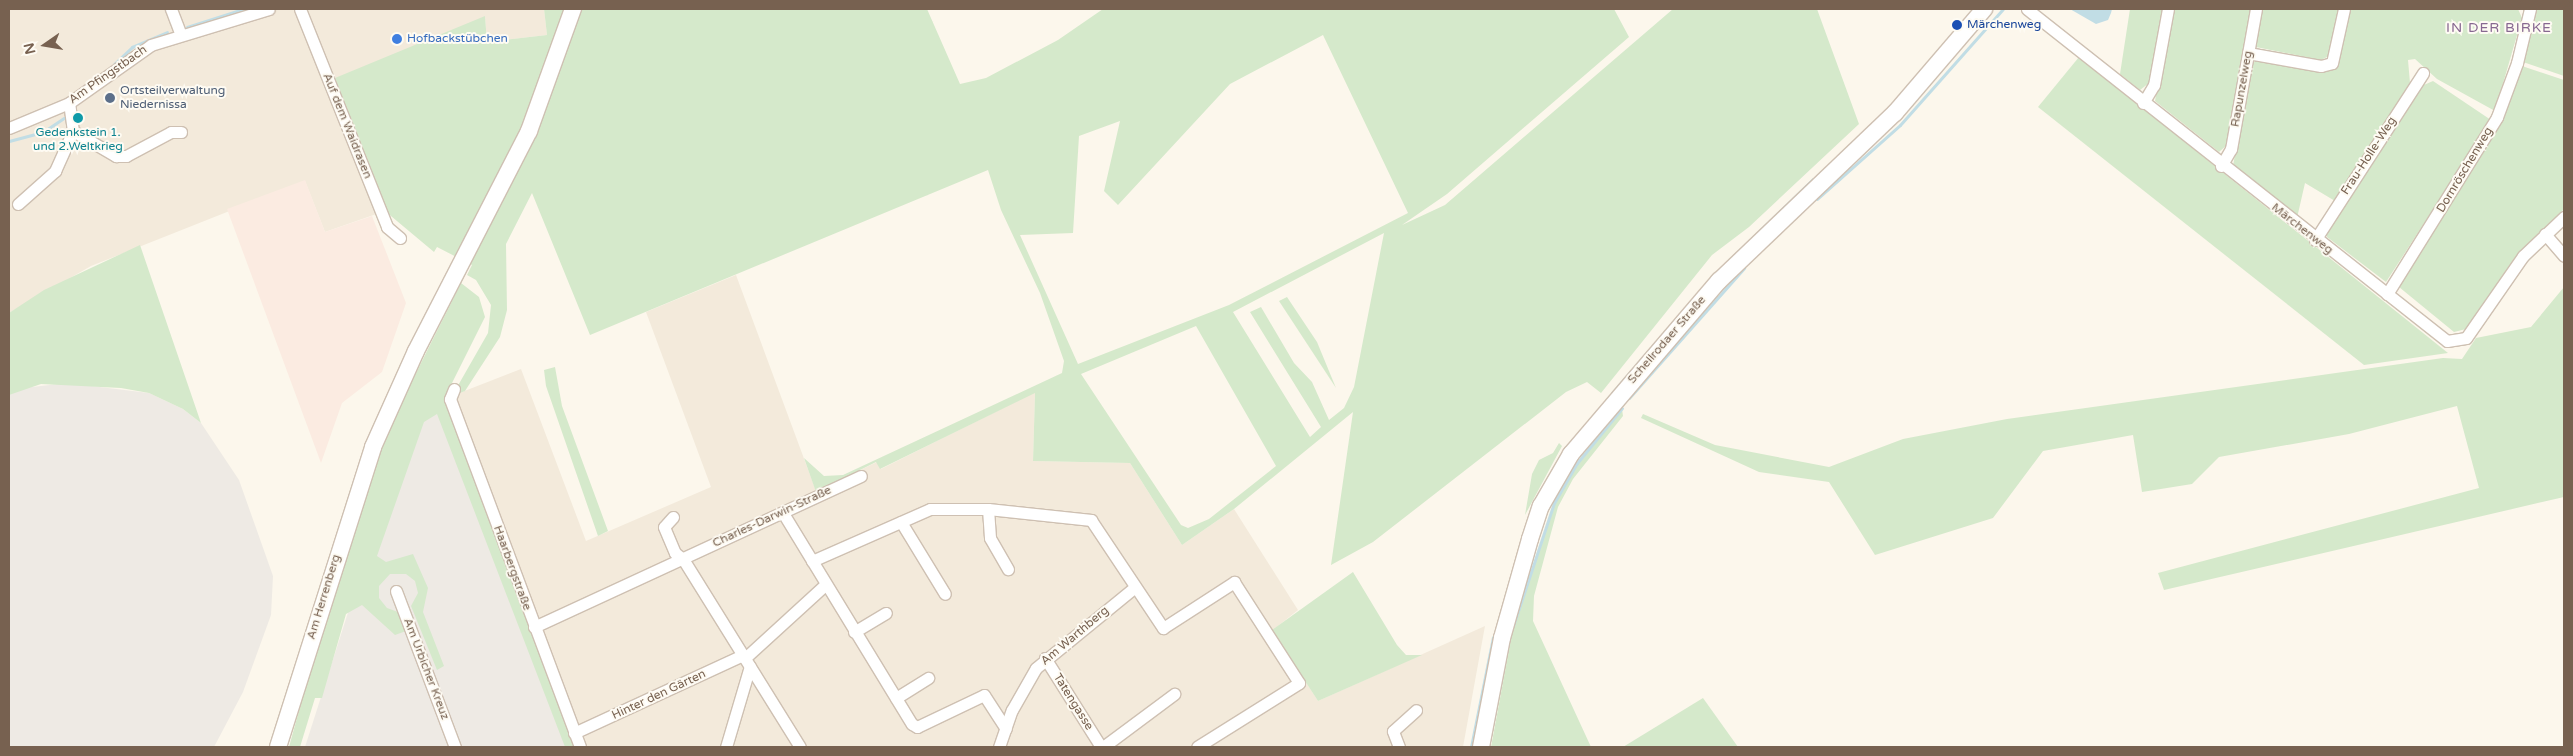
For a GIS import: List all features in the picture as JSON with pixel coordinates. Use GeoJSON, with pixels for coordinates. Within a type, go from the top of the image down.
{"type":"FeatureCollection","features":[{"type":"Feature","properties":{"kind":"street"},"geometry":{"type":"LineString","coordinates":[[171,9],[180,33]]}},
{"type":"Feature","properties":{"kind":"street","name":"Am Pfingstbach"},"geometry":{"type":"LineString","coordinates":[[9,128],[69,103],[132,57],[180,33],[269,9]]}},
{"type":"Feature","properties":{"kind":"street","name":"Auf dem Waidrasen"},"geometry":{"type":"LineString","coordinates":[[300,9],[387,227],[400,238]]}},
{"type":"Feature","properties":{"kind":"street","name":"Am Herrenberg"},"geometry":{"type":"LineString","coordinates":[[278,747],[373,447],[416,350],[529,131],[573,9]]}},
{"type":"Feature","properties":{"kind":"street","name":"Schellrodaer Straße"},"geometry":{"type":"LineString","coordinates":[[1481,747],[1502,638],[1527,547],[1542,506],[1571,454],[1719,281],[1895,113],[1984,9]]}},
{"type":"Feature","properties":{"kind":"street","name":"Märchenweg"},"geometry":{"type":"LineString","coordinates":[[2027,9],[2221,166],[2447,341],[2466,338],[2524,256],[2545,234]]}},
{"type":"Feature","properties":{"kind":"street"},"geometry":{"type":"LineString","coordinates":[[2143,103],[2154,85],[2168,9]]}},
{"type":"Feature","properties":{"kind":"street","name":"Rapunzelweg"},"geometry":{"type":"LineString","coordinates":[[2221,166],[2231,149],[2256,9]]}},
{"type":"Feature","properties":{"kind":"street"},"geometry":{"type":"LineString","coordinates":[[2248,53],[2321,66],[2332,63],[2344,9]]}},
{"type":"Feature","properties":{"kind":"street","name":"Dornröschenweg"},"geometry":{"type":"LineString","coordinates":[[2387,294],[2497,118],[2517,63],[2530,9]]}},
{"type":"Feature","properties":{"kind":"street","name":"Frau-Holle-Weg"},"geometry":{"type":"LineString","coordinates":[[2315,240],[2423,73]]}},
{"type":"Feature","properties":{"kind":"street"},"geometry":{"type":"LineString","coordinates":[[18,204],[56,171],[73,131],[69,103]]}},
{"type":"Feature","properties":{"kind":"street"},"geometry":{"type":"LineString","coordinates":[[73,131],[116,156],[126,156],[171,132],[181,132]]}},
{"type":"Feature","properties":{"kind":"street"},"geometry":{"type":"LineString","coordinates":[[2564,217],[2545,234],[2564,256]]}},
{"type":"Feature","properties":{"kind":"street","name":"Haarbergstraße"},"geometry":{"type":"LineString","coordinates":[[454,389],[450,399],[580,747]]}},
{"type":"Feature","properties":{"kind":"street","name":"Charles-Darwin-Straße"},"geometry":{"type":"LineString","coordinates":[[534,628],[861,476]]}},
{"type":"Feature","properties":{"kind":"street"},"geometry":{"type":"LineString","coordinates":[[812,561],[930,509],[988,510],[1084,516],[1098,527],[1163,628],[1234,582],[1299,683],[1197,747]]}},
{"type":"Feature","properties":{"kind":"street"},"geometry":{"type":"LineString","coordinates":[[988,510],[990,538],[1008,569]]}},
{"type":"Feature","properties":{"kind":"street"},"geometry":{"type":"LineString","coordinates":[[783,513],[825,585],[915,727],[984,695],[1006,729]]}},
{"type":"Feature","properties":{"kind":"street"},"geometry":{"type":"LineString","coordinates":[[673,517],[664,527],[675,553],[684,559],[800,747]]}},
{"type":"Feature","properties":{"kind":"street"},"geometry":{"type":"LineString","coordinates":[[901,522],[945,594]]}},
{"type":"Feature","properties":{"kind":"street","name":"Hinter den Gärten"},"geometry":{"type":"LineString","coordinates":[[574,733],[746,660],[825,585]]}},
{"type":"Feature","properties":{"kind":"street","name":"Am Warthberg"},"geometry":{"type":"LineString","coordinates":[[1000,747],[1015,704],[1046,658],[1135,587]]}},
{"type":"Feature","properties":{"kind":"street","name":"Am Urbicher Kreuz"},"geometry":{"type":"LineString","coordinates":[[396,591],[455,747]]}},
{"type":"Feature","properties":{"kind":"street"},"geometry":{"type":"LineString","coordinates":[[854,632],[886,613]]}},
{"type":"Feature","properties":{"kind":"street","name":"Tatengasse"},"geometry":{"type":"LineString","coordinates":[[1046,658],[1102,747],[1174,694]]}},
{"type":"Feature","properties":{"kind":"street"},"geometry":{"type":"LineString","coordinates":[[726,747],[746,660]]}},
{"type":"Feature","properties":{"kind":"street"},"geometry":{"type":"LineString","coordinates":[[896,698],[928,678]]}},
{"type":"Feature","properties":{"kind":"street"},"geometry":{"type":"LineString","coordinates":[[1400,747],[1393,731],[1416,710]]}},
{"type":"Feature","properties":{"kind":"shaded area"},"geometry":{"type":"Polygon","coordinates":[[[9,9],[544,9],[547,35],[487,42],[485,16],[385,211],[325,232],[305,181],[91,266],[9,313],[9,9]]]}},
{"type":"Feature","properties":{"kind":"shaded area"},"geometry":{"type":"Polygon","coordinates":[[[305,180],[325,232],[372,216],[406,303],[382,372],[342,403],[321,463],[227,209],[305,180]]]}},
{"type":"Feature","properties":{"kind":"shaded area"},"geometry":{"type":"Polygon","coordinates":[[[736,275],[816,491],[877,462],[881,469],[1035,392],[1033,461],[1130,463],[1182,545],[1234,509],[1298,610],[1273,630],[1318,701],[1485,626],[1463,747],[574,747],[444,399],[521,369],[586,541],[711,487],[646,312],[736,275]]]}},
{"type":"Feature","properties":{"kind":"shaded area"},"geometry":{"type":"Polygon","coordinates":[[[67,383],[149,393],[183,409],[201,423],[239,480],[273,576],[271,615],[243,692],[214,747],[9,747],[9,395],[15,389],[67,383]]]}},
{"type":"Feature","properties":{"kind":"shaded area"},"geometry":{"type":"Polygon","coordinates":[[[441,408],[567,747],[305,747],[408,425],[441,408]]]}},
{"type":"Feature","properties":{"kind":"green space"},"geometry":{"type":"Polygon","coordinates":[[[544,9],[927,9],[960,84],[986,78],[1058,40],[1103,9],[1614,9],[1629,37],[1447,194],[1402,225],[1445,205],[1673,9],[1817,9],[1859,124],[1749,227],[1712,255],[1601,393],[1587,382],[1566,392],[1373,542],[1331,565],[1353,412],[1234,509],[1182,545],[1130,463],[1033,461],[1035,393],[880,469],[876,462],[816,492],[804,458],[824,476],[843,475],[1062,373],[1064,361],[1040,293],[1001,210],[988,170],[590,335],[532,193],[506,244],[507,310],[500,337],[465,391],[452,396],[488,333],[491,305],[476,280],[467,275],[472,265],[437,247],[434,252],[385,211],[335,78],[485,16],[487,42],[547,35],[544,9]],[[1323,35],[1230,84],[1118,205],[1104,191],[1120,121],[1079,136],[1073,233],[1020,235],[1078,364],[1229,305],[1408,213],[1323,35]],[[1384,233],[1233,312],[1310,437],[1321,427],[1250,312],[1261,307],[1294,363],[1312,382],[1329,420],[1344,408],[1354,387],[1384,233]],[[1196,326],[1081,374],[1181,525],[1188,528],[1209,519],[1276,466],[1196,326]]]}},
{"type":"Feature","properties":{"kind":"green space"},"geometry":{"type":"Polygon","coordinates":[[[2130,9],[2163,9],[2149,83],[2140,90],[2120,74],[2130,9]]]}},
{"type":"Feature","properties":{"kind":"green space"},"geometry":{"type":"Polygon","coordinates":[[[2171,9],[2251,9],[2227,145],[2219,152],[2155,101],[2171,9]]]}},
{"type":"Feature","properties":{"kind":"green space"},"geometry":{"type":"Polygon","coordinates":[[[2259,9],[2340,9],[2329,56],[2321,60],[2256,47],[2259,9]]]}},
{"type":"Feature","properties":{"kind":"green space"},"geometry":{"type":"Polygon","coordinates":[[[2349,9],[2518,9],[2522,18],[2495,111],[2437,79],[2415,59],[2408,60],[2410,83],[2335,201],[2305,183],[2297,218],[2233,166],[2250,67],[2257,59],[2334,68],[2349,9]]]}},
{"type":"Feature","properties":{"kind":"green space"},"geometry":{"type":"Polygon","coordinates":[[[2536,9],[2564,9],[2564,76],[2523,62],[2536,9]]]}},
{"type":"Feature","properties":{"kind":"green space"},"geometry":{"type":"Polygon","coordinates":[[[2079,57],[2448,353],[2364,365],[2038,107],[2079,57]]]}},
{"type":"Feature","properties":{"kind":"green space"},"geometry":{"type":"Polygon","coordinates":[[[2522,66],[2564,80],[2564,209],[2511,264],[2466,329],[2454,332],[2399,287],[2483,152],[2522,66]]]}},
{"type":"Feature","properties":{"kind":"green space"},"geometry":{"type":"Polygon","coordinates":[[[2433,81],[2491,120],[2386,282],[2327,237],[2327,230],[2417,88],[2433,81]]]}},
{"type":"Feature","properties":{"kind":"green space"},"geometry":{"type":"Polygon","coordinates":[[[140,245],[201,423],[183,409],[149,393],[121,388],[41,384],[9,395],[9,313],[44,290],[140,245]]]}},
{"type":"Feature","properties":{"kind":"green space"},"geometry":{"type":"Polygon","coordinates":[[[461,283],[479,297],[485,317],[444,399],[574,747],[565,747],[437,414],[424,422],[377,556],[386,562],[413,554],[428,588],[423,612],[444,666],[437,670],[411,606],[418,593],[415,581],[406,574],[390,574],[379,586],[379,598],[387,608],[398,612],[406,631],[395,635],[362,605],[346,614],[322,698],[315,698],[300,747],[289,747],[317,645],[384,437],[461,283]]]}},
{"type":"Feature","properties":{"kind":"green space"},"geometry":{"type":"Polygon","coordinates":[[[2564,287],[2564,497],[2164,590],[2158,573],[2479,488],[2457,406],[2349,434],[2219,457],[2192,484],[2142,492],[2133,435],[2043,451],[1993,518],[1875,555],[1829,482],[1759,472],[1641,418],[1643,414],[1715,445],[1829,467],[1903,439],[2007,419],[2443,358],[2462,359],[2476,338],[2531,327],[2564,287]]]}},
{"type":"Feature","properties":{"kind":"green space"},"geometry":{"type":"Polygon","coordinates":[[[1287,297],[1317,342],[1336,388],[1279,301],[1287,297]]]}},
{"type":"Feature","properties":{"kind":"green space"},"geometry":{"type":"Polygon","coordinates":[[[555,367],[562,406],[608,531],[598,536],[546,386],[544,370],[555,367]]]}},
{"type":"Feature","properties":{"kind":"green space"},"geometry":{"type":"Polygon","coordinates":[[[1622,409],[1623,416],[1573,479],[1558,507],[1534,596],[1533,621],[1591,747],[1491,747],[1513,628],[1555,503],[1578,463],[1622,409]]]}},
{"type":"Feature","properties":{"kind":"green space"},"geometry":{"type":"Polygon","coordinates":[[[1559,443],[1562,446],[1525,515],[1532,474],[1539,460],[1553,453],[1559,443]]]}},
{"type":"Feature","properties":{"kind":"green space"},"geometry":{"type":"Polygon","coordinates":[[[1353,572],[1397,645],[1406,655],[1422,655],[1318,701],[1272,630],[1353,572]]]}},
{"type":"Feature","properties":{"kind":"green space"},"geometry":{"type":"Polygon","coordinates":[[[1703,698],[1738,747],[1623,747],[1703,698]]]}},
{"type":"Feature","properties":{"kind":"water"},"geometry":{"type":"Polygon","coordinates":[[[2070,9],[2112,9],[2108,20],[2096,24],[2070,9]]]}},
{"type":"Feature","properties":{"kind":"waterway"},"geometry":{"type":"LineString","coordinates":[[187,27],[243,9]]}},
{"type":"Feature","properties":{"kind":"waterway"},"geometry":{"type":"LineString","coordinates":[[1817,199],[1900,125],[2003,9]]}},
{"type":"Feature","properties":{"kind":"waterway"},"geometry":{"type":"LineString","coordinates":[[114,64],[132,47],[167,32]]}},
{"type":"Feature","properties":{"kind":"waterway"},"geometry":{"type":"LineString","coordinates":[[9,141],[43,132],[64,118]]}},
{"type":"Feature","properties":{"kind":"waterway"},"geometry":{"type":"LineString","coordinates":[[1822,172],[1835,159]]}},
{"type":"Feature","properties":{"kind":"waterway"},"geometry":{"type":"LineString","coordinates":[[1723,266],[1813,179]]}},
{"type":"Feature","properties":{"kind":"waterway"},"geometry":{"type":"LineString","coordinates":[[1629,398],[1744,268]]}},
{"type":"Feature","properties":{"kind":"waterway"},"geometry":{"type":"LineString","coordinates":[[1612,393],[1648,351]]}},
{"type":"Feature","properties":{"kind":"waterway"},"geometry":{"type":"LineString","coordinates":[[1513,626],[1554,503],[1577,463],[1622,408]]}},
{"type":"Feature","properties":{"kind":"waterway"},"geometry":{"type":"LineString","coordinates":[[1471,747],[1493,637]]}},
{"type":"Feature","properties":{"kind":"place","name":"Märchenweg"},"geometry":{"type":"Point","coordinates":[1957,25]}},
{"type":"Feature","properties":{"kind":"place","name":"Hofbackstübchen"},"geometry":{"type":"Point","coordinates":[397,39]}},
{"type":"Feature","properties":{"kind":"place","name":"Ortsteilverwaltung Niedernissa"},"geometry":{"type":"Point","coordinates":[110,98]}},
{"type":"Feature","properties":{"kind":"place","name":"Gedenkstein 1. und 2.Weltkrieg"},"geometry":{"type":"Point","coordinates":[78,118]}},
{"type":"Feature","properties":{"kind":"district","name":"IN DER BIRKE"},"geometry":{"type":"Point","coordinates":[2499,28]}}]}
